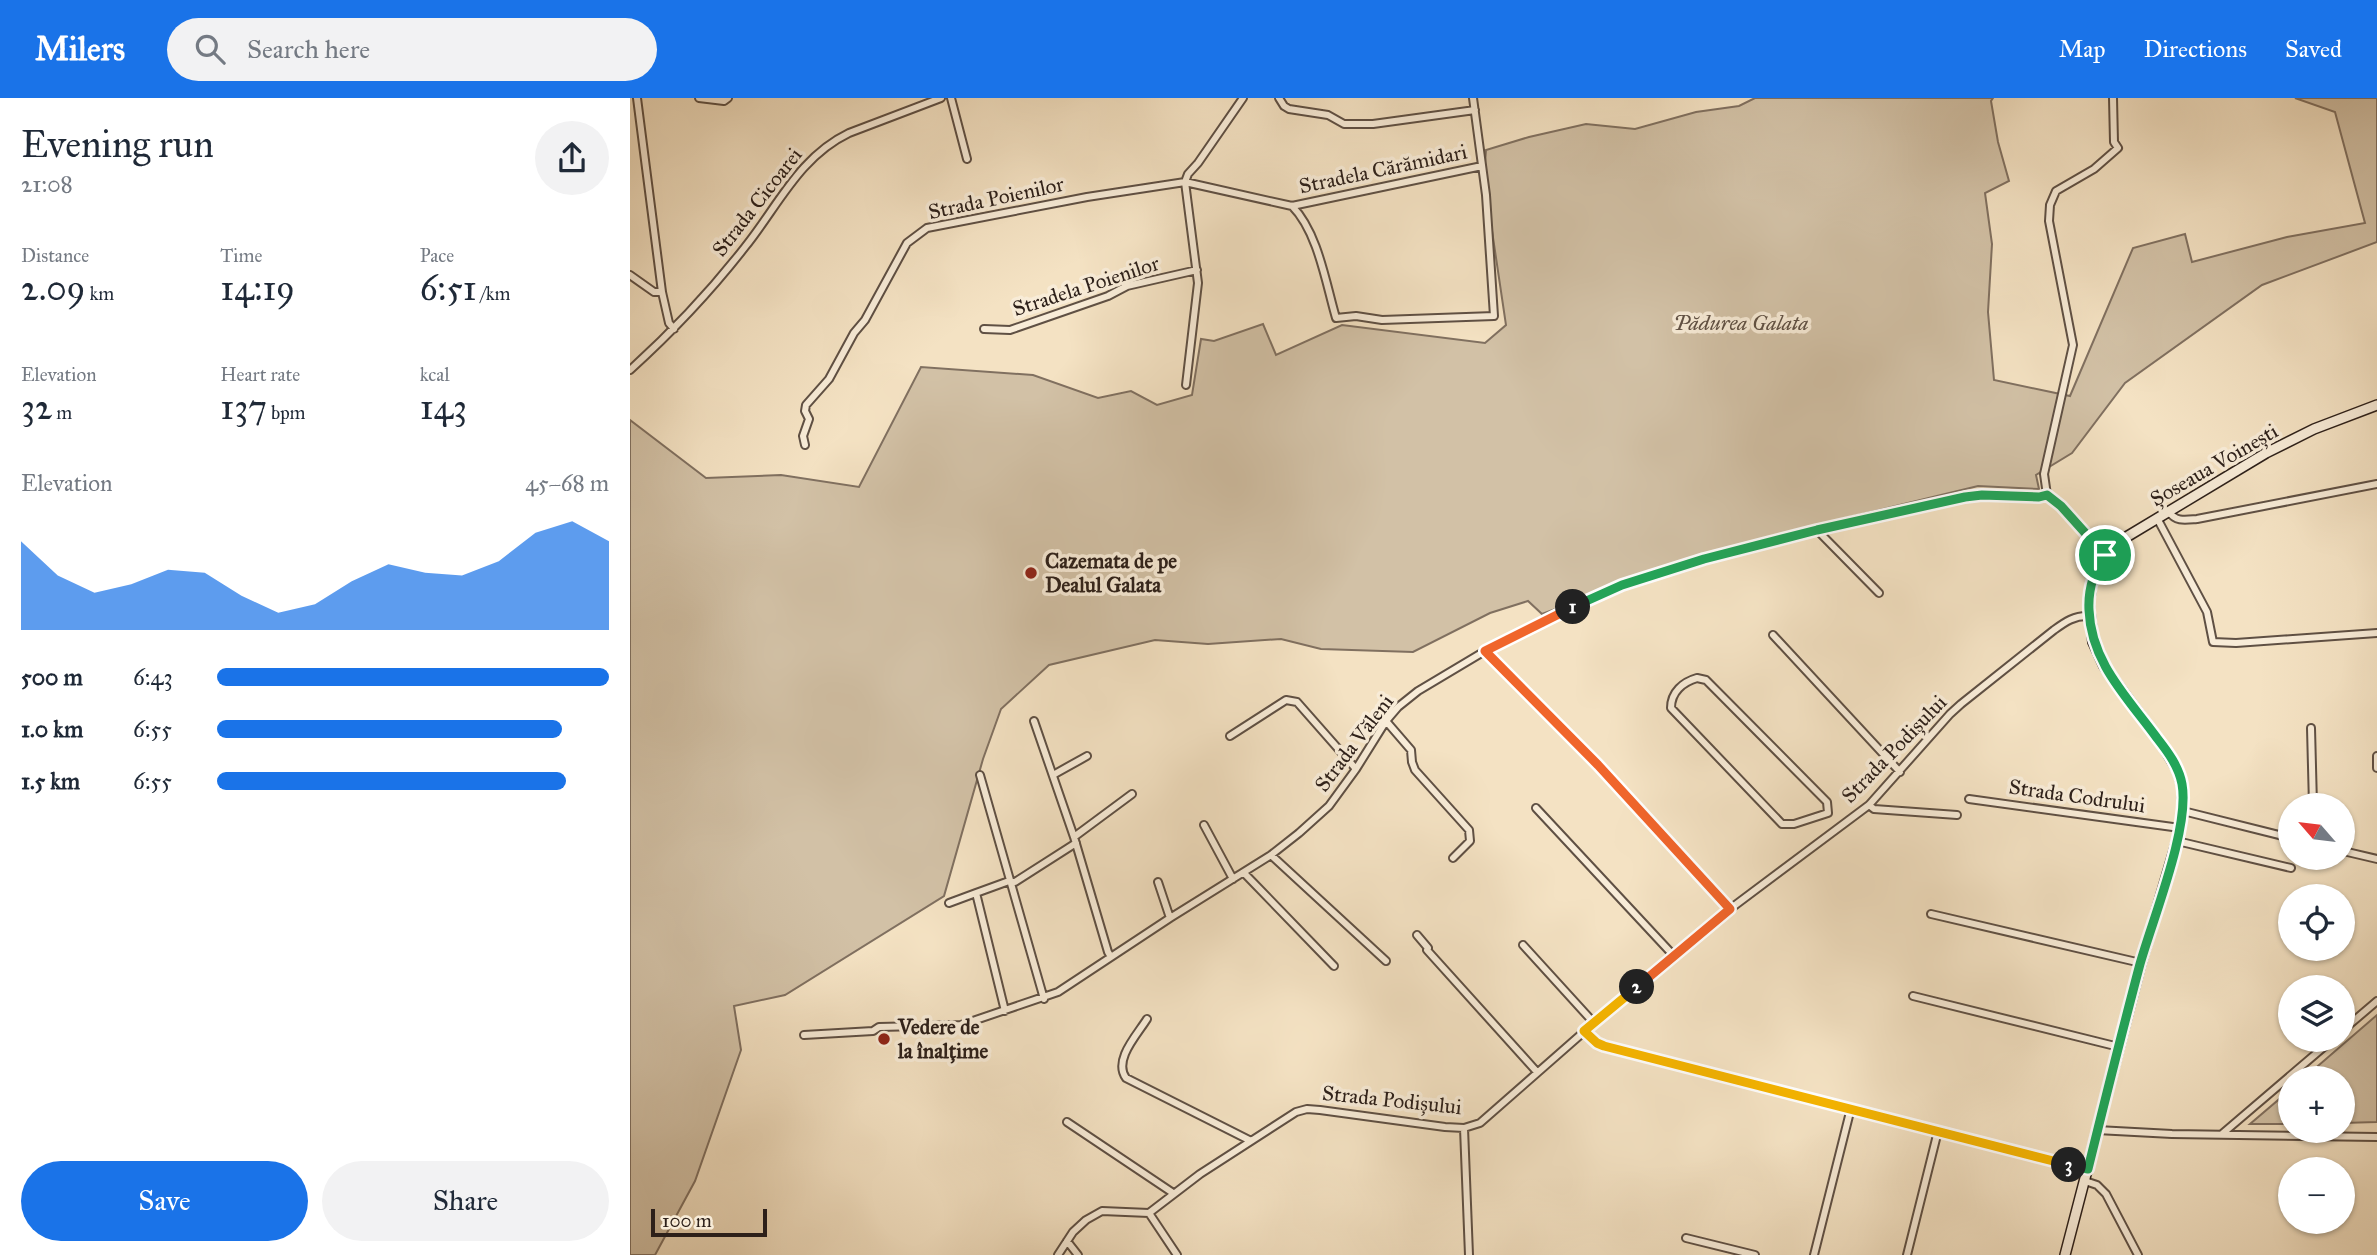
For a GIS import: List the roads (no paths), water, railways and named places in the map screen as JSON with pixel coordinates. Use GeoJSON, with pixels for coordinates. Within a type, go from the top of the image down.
{"type":"FeatureCollection","features":[{"type":"Feature","properties":{"kind":"main road","name":"Șoseaua Voinești"},"geometry":{"type":"LineString","coordinates":[[2065,1255],[2183,811],[2182,785],[2178,771],[2163,746],[2104,666],[2093,642],[2089,616],[2092,581],[2105,555],[2115,545],[2158,518],[2293,440],[2377,405]]}},
{"type":"Feature","properties":{"kind":"street"},"geometry":{"type":"LineString","coordinates":[[637,98],[662,292],[669,323],[674,329]]}},
{"type":"Feature","properties":{"kind":"street"},"geometry":{"type":"LineString","coordinates":[[699,98],[724,101],[728,98]]}},
{"type":"Feature","properties":{"kind":"street","name":"Strada Cicoarei"},"geometry":{"type":"LineString","coordinates":[[630,370],[674,329],[746,246],[791,180],[811,158],[835,139],[849,132],[941,98]]}},
{"type":"Feature","properties":{"kind":"street"},"geometry":{"type":"LineString","coordinates":[[951,98],[967,159]]}},
{"type":"Feature","properties":{"kind":"street"},"geometry":{"type":"LineString","coordinates":[[1186,385],[1198,283],[1185,182],[1243,98]]}},
{"type":"Feature","properties":{"kind":"street"},"geometry":{"type":"LineString","coordinates":[[1279,98],[1289,109],[1328,114],[1344,124],[1373,124],[1475,110]]}},
{"type":"Feature","properties":{"kind":"street","name":"Stradela Cărămidari"},"geometry":{"type":"LineString","coordinates":[[1292,206],[1301,215],[1311,233],[1336,318],[1356,316],[1381,320],[1492,317],[1496,313],[1473,98]]}},
{"type":"Feature","properties":{"kind":"street"},"geometry":{"type":"LineString","coordinates":[[2105,555],[2061,506],[2047,495],[2044,474],[2073,345],[2049,221],[2050,205],[2056,191],[2094,169],[2118,148],[2114,142],[2113,98]]}},
{"type":"Feature","properties":{"kind":"street","name":"Stradela Cărămidari"},"geometry":{"type":"LineString","coordinates":[[1185,182],[1292,206],[1482,166]]}},
{"type":"Feature","properties":{"kind":"street","name":"Strada Poienilor"},"geometry":{"type":"LineString","coordinates":[[805,445],[803,436],[809,419],[805,411],[806,405],[829,379],[853,333],[865,320],[908,243],[926,228],[1087,197],[1185,182]]}},
{"type":"Feature","properties":{"kind":"street","name":"Stradela Poienilor"},"geometry":{"type":"LineString","coordinates":[[984,330],[1010,330],[1108,296],[1127,286],[1197,270]]}},
{"type":"Feature","properties":{"kind":"street"},"geometry":{"type":"LineString","coordinates":[[630,275],[654,292],[662,292]]}},
{"type":"Feature","properties":{"kind":"street"},"geometry":{"type":"LineString","coordinates":[[2169,512],[2173,518],[2180,520],[2197,519],[2377,484]]}},
{"type":"Feature","properties":{"kind":"street","name":"Strada Văleni"},"geometry":{"type":"LineString","coordinates":[[804,1035],[873,1031],[879,1027],[961,1025],[1044,999],[1058,992],[1272,855],[1329,806],[1386,721],[1418,691],[1485,651],[1622,585],[1704,559],[1817,530],[1965,497],[2047,495]]}},
{"type":"Feature","properties":{"kind":"street"},"geometry":{"type":"LineString","coordinates":[[2158,518],[2207,612],[2213,642],[2236,643],[2377,634]]}},
{"type":"Feature","properties":{"kind":"street"},"geometry":{"type":"LineString","coordinates":[[1817,530],[1879,593]]}},
{"type":"Feature","properties":{"kind":"street"},"geometry":{"type":"LineString","coordinates":[[1557,615],[1560,623]]}},
{"type":"Feature","properties":{"kind":"street","name":"Strada Podișului"},"geometry":{"type":"LineString","coordinates":[[1149,1213],[1173,1193],[1251,1141],[1296,1112],[1307,1109],[1464,1128],[1480,1123],[1584,1031],[1730,909],[1869,804],[1961,704],[2067,621],[2082,615],[2089,616]]}},
{"type":"Feature","properties":{"kind":"street"},"geometry":{"type":"LineString","coordinates":[[1773,635],[1900,772]]}},
{"type":"Feature","properties":{"kind":"street"},"geometry":{"type":"LineString","coordinates":[[1485,651],[1598,765],[1730,909]]}},
{"type":"Feature","properties":{"kind":"street"},"geometry":{"type":"LineString","coordinates":[[1828,813],[1794,824],[1782,824],[1671,708],[1674,694],[1688,681],[1697,678],[1706,680],[1828,802],[1828,813],[1841,826]]}},
{"type":"Feature","properties":{"kind":"street"},"geometry":{"type":"LineString","coordinates":[[1230,736],[1286,700],[1297,702],[1356,769]]}},
{"type":"Feature","properties":{"kind":"street"},"geometry":{"type":"LineString","coordinates":[[1034,721],[1111,957]]}},
{"type":"Feature","properties":{"kind":"street"},"geometry":{"type":"LineString","coordinates":[[1386,721],[1411,750],[1415,770],[1469,830],[1470,841],[1453,858]]}},
{"type":"Feature","properties":{"kind":"street"},"geometry":{"type":"LineString","coordinates":[[2311,728],[2313,793]]}},
{"type":"Feature","properties":{"kind":"street"},"geometry":{"type":"LineString","coordinates":[[1053,775],[1087,756]]}},
{"type":"Feature","properties":{"kind":"street"},"geometry":{"type":"LineString","coordinates":[[2377,756],[2377,768]]}},
{"type":"Feature","properties":{"kind":"street"},"geometry":{"type":"LineString","coordinates":[[980,775],[1044,999]]}},
{"type":"Feature","properties":{"kind":"street"},"geometry":{"type":"LineString","coordinates":[[949,902],[1015,882],[1075,840],[1132,794]]}},
{"type":"Feature","properties":{"kind":"street","name":"Strada Codrului"},"geometry":{"type":"LineString","coordinates":[[1969,799],[2180,828]]}},
{"type":"Feature","properties":{"kind":"street"},"geometry":{"type":"LineString","coordinates":[[1869,804],[1874,809],[1957,816]]}},
{"type":"Feature","properties":{"kind":"street"},"geometry":{"type":"LineString","coordinates":[[1536,808],[1674,956]]}},
{"type":"Feature","properties":{"kind":"street"},"geometry":{"type":"LineString","coordinates":[[2183,811],[2278,835]]}},
{"type":"Feature","properties":{"kind":"street"},"geometry":{"type":"LineString","coordinates":[[1204,825],[1233,879]]}},
{"type":"Feature","properties":{"kind":"street"},"geometry":{"type":"LineString","coordinates":[[2177,841],[2278,865]]}},
{"type":"Feature","properties":{"kind":"street"},"geometry":{"type":"LineString","coordinates":[[2356,854],[2377,859]]}},
{"type":"Feature","properties":{"kind":"street"},"geometry":{"type":"LineString","coordinates":[[1272,855],[1386,961]]}},
{"type":"Feature","properties":{"kind":"street"},"geometry":{"type":"LineString","coordinates":[[1244,873],[1334,966]]}},
{"type":"Feature","properties":{"kind":"street"},"geometry":{"type":"LineString","coordinates":[[1158,882],[1170,918]]}},
{"type":"Feature","properties":{"kind":"street"},"geometry":{"type":"LineString","coordinates":[[976,893],[1004,1012]]}},
{"type":"Feature","properties":{"kind":"street"},"geometry":{"type":"LineString","coordinates":[[1931,914],[2141,963]]}},
{"type":"Feature","properties":{"kind":"street"},"geometry":{"type":"LineString","coordinates":[[1417,935],[1427,950],[1538,1072]]}},
{"type":"Feature","properties":{"kind":"street"},"geometry":{"type":"LineString","coordinates":[[1523,945],[1594,1023]]}},
{"type":"Feature","properties":{"kind":"street"},"geometry":{"type":"LineString","coordinates":[[1913,996],[2119,1047]]}},
{"type":"Feature","properties":{"kind":"street"},"geometry":{"type":"LineString","coordinates":[[2355,1020],[2377,1001]]}},
{"type":"Feature","properties":{"kind":"street"},"geometry":{"type":"LineString","coordinates":[[1147,1019],[1121,1062],[1122,1073],[1126,1078],[1251,1141]]}},
{"type":"Feature","properties":{"kind":"street"},"geometry":{"type":"LineString","coordinates":[[1584,1031],[1604,1046],[2088,1169]]}},
{"type":"Feature","properties":{"kind":"street"},"geometry":{"type":"LineString","coordinates":[[2222,1135],[2318,1052]]}},
{"type":"Feature","properties":{"kind":"street"},"geometry":{"type":"LineString","coordinates":[[1814,1255],[1851,1108]]}},
{"type":"Feature","properties":{"kind":"street"},"geometry":{"type":"LineString","coordinates":[[1067,1122],[1173,1193]]}},
{"type":"Feature","properties":{"kind":"street"},"geometry":{"type":"LineString","coordinates":[[1464,1128],[1469,1255]]}},
{"type":"Feature","properties":{"kind":"street"},"geometry":{"type":"LineString","coordinates":[[2097,1130],[2377,1137]]}},
{"type":"Feature","properties":{"kind":"street"},"geometry":{"type":"LineString","coordinates":[[1907,1255],[1938,1131]]}},
{"type":"Feature","properties":{"kind":"street"},"geometry":{"type":"LineString","coordinates":[[2085,1181],[2097,1185],[2106,1194],[2138,1255]]}},
{"type":"Feature","properties":{"kind":"street"},"geometry":{"type":"LineString","coordinates":[[1058,1255],[1086,1220],[1102,1211],[1149,1213],[1177,1255]]}},
{"type":"Feature","properties":{"kind":"street"},"geometry":{"type":"LineString","coordinates":[[1686,1238],[1755,1255]]}},
{"type":"Feature","properties":{"kind":"street"},"geometry":{"type":"LineString","coordinates":[[1067,1241],[1078,1255]]}},
{"type":"Feature","properties":{"kind":"place","name":"Cazemata de pe Dealul Galata"},"geometry":{"type":"Point","coordinates":[1031,573]}},
{"type":"Feature","properties":{"kind":"place","name":"Vedere de la înalțime"},"geometry":{"type":"Point","coordinates":[884,1039]}},
{"type":"Feature","properties":{"kind":"park label","name":"Pădurea Galata"},"geometry":{"type":"Point","coordinates":[1741,323]}}]}
